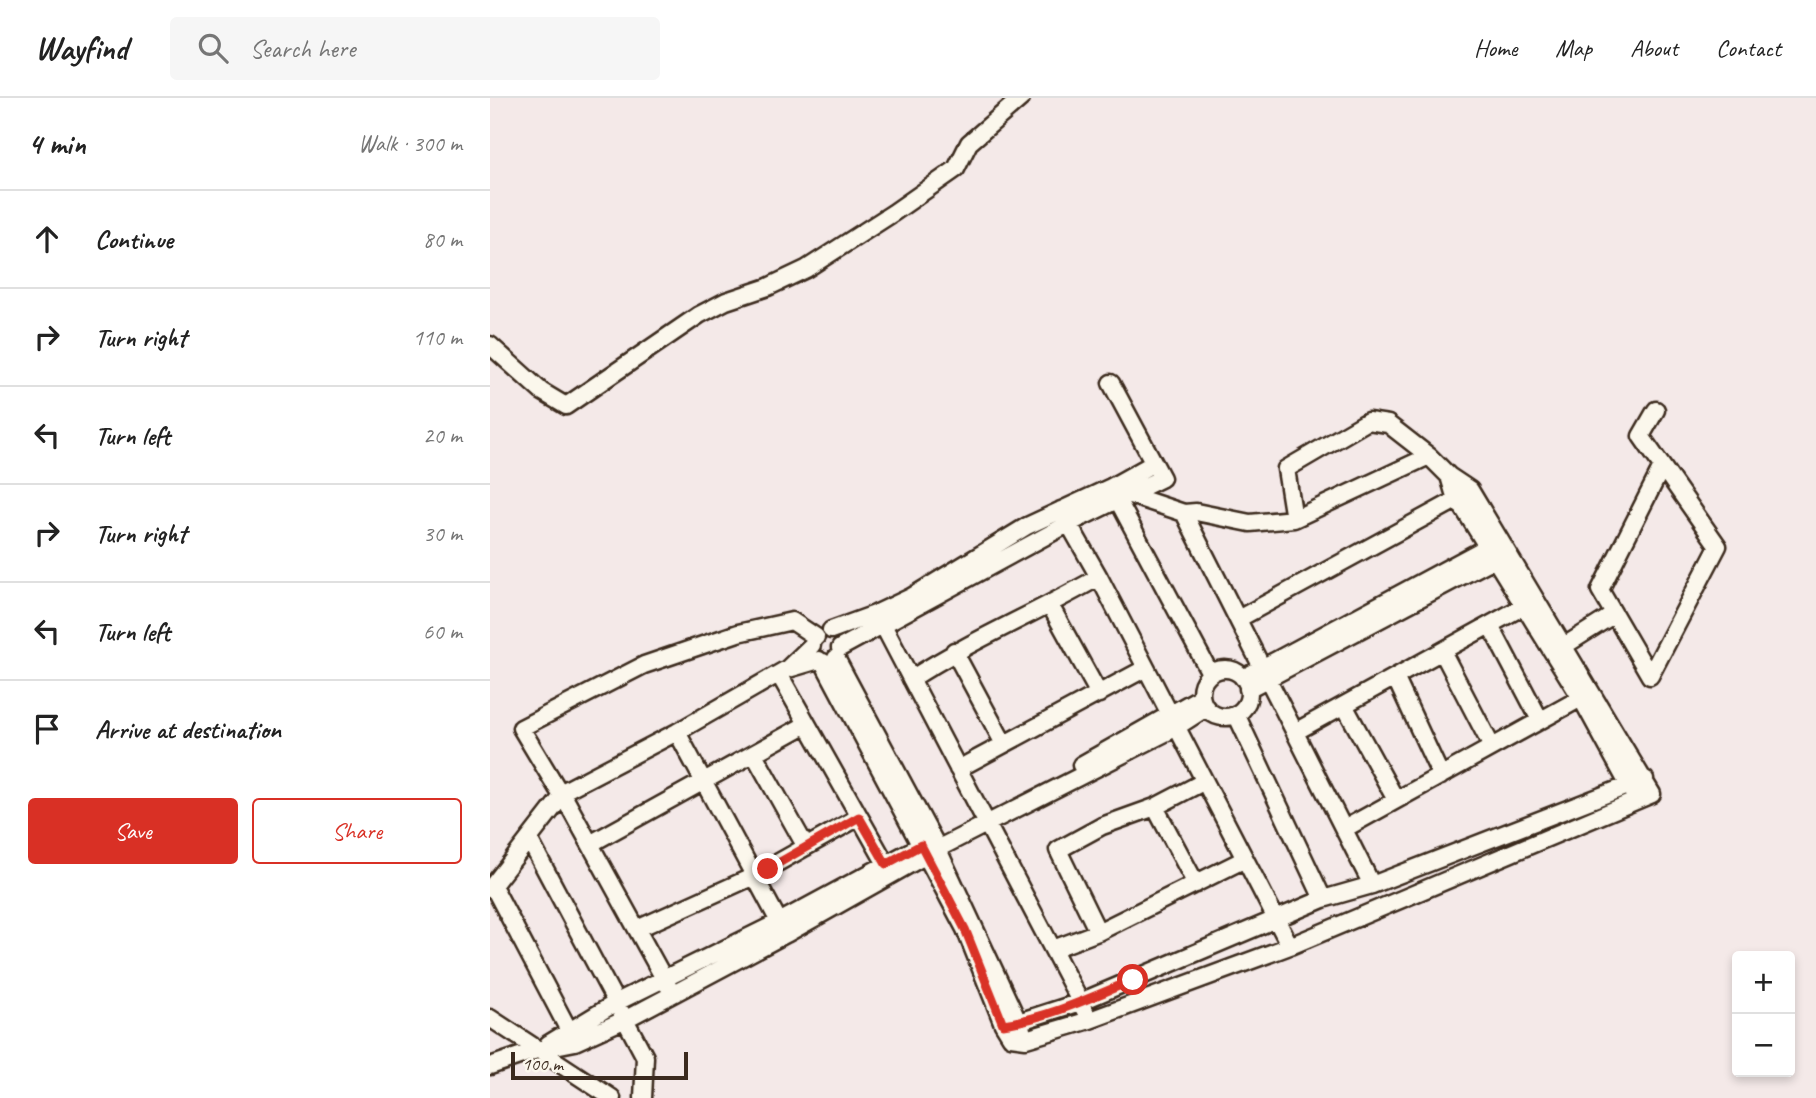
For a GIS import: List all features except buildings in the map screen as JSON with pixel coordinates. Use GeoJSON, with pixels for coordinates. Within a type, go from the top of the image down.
{"type":"FeatureCollection","features":[{"type":"Feature","properties":{"kind":"street"},"geometry":{"type":"LineString","coordinates":[[490,345],[541,391],[566,406],[699,315],[726,301],[768,287],[806,269],[903,206],[957,169],[969,143],[1021,98]]}},
{"type":"Feature","properties":{"kind":"street"},"geometry":{"type":"LineString","coordinates":[[572,1037],[492,887],[561,794],[782,672],[830,657],[911,597],[1027,526],[1065,517],[1120,494],[1158,471],[1111,383]]}},
{"type":"Feature","properties":{"kind":"street"},"geometry":{"type":"LineString","coordinates":[[1656,410],[1641,436],[1718,546],[1650,676],[1600,590],[1662,467]]}},
{"type":"Feature","properties":{"kind":"street"},"geometry":{"type":"LineString","coordinates":[[1294,519],[1286,469],[1368,421],[1388,424],[1429,456],[1449,477],[1470,490],[1633,793]]}},
{"type":"Feature","properties":{"kind":"street"},"geometry":{"type":"LineString","coordinates":[[1120,494],[1184,513],[1196,512],[1250,523],[1294,519],[1429,456]]}},
{"type":"Feature","properties":{"kind":"street"},"geometry":{"type":"LineString","coordinates":[[673,994],[522,728],[644,665],[738,633],[792,621],[820,637],[929,847],[1011,1023],[1026,1039],[1090,1020],[1290,946],[1542,841],[1633,793],[1645,779],[1557,648],[1524,606],[1458,499],[1449,477]]}},
{"type":"Feature","properties":{"kind":"street"},"geometry":{"type":"LineString","coordinates":[[1120,494],[1210,673]]}},
{"type":"Feature","properties":{"kind":"street"},"geometry":{"type":"LineString","coordinates":[[1238,619],[1458,499]]}},
{"type":"Feature","properties":{"kind":"street"},"geometry":{"type":"LineString","coordinates":[[1184,513],[1344,830],[1395,902]]}},
{"type":"Feature","properties":{"kind":"street"},"geometry":{"type":"LineString","coordinates":[[1065,517],[1099,577],[1290,946]]}},
{"type":"Feature","properties":{"kind":"street"},"geometry":{"type":"LineString","coordinates":[[1246,683],[1491,553]]}},
{"type":"Feature","properties":{"kind":"street"},"geometry":{"type":"LineString","coordinates":[[911,679],[954,651],[1050,605],[1099,577]]}},
{"type":"Feature","properties":{"kind":"street"},"geometry":{"type":"LineString","coordinates":[[1050,605],[1100,694]]}},
{"type":"Feature","properties":{"kind":"street"},"geometry":{"type":"LineString","coordinates":[[1295,732],[1524,606]]}},
{"type":"Feature","properties":{"kind":"street"},"geometry":{"type":"LineString","coordinates":[[1557,648],[1613,615]]}},
{"type":"Feature","properties":{"kind":"street"},"geometry":{"type":"LineString","coordinates":[[782,672],[820,637],[879,619]]}},
{"type":"Feature","properties":{"kind":"street"},"geometry":{"type":"LineString","coordinates":[[879,619],[1090,1020]]}},
{"type":"Feature","properties":{"kind":"street"},"geometry":{"type":"LineString","coordinates":[[1490,625],[1541,720]]}},
{"type":"Feature","properties":{"kind":"street"},"geometry":{"type":"LineString","coordinates":[[820,637],[813,654],[830,657]]}},
{"type":"Feature","properties":{"kind":"street"},"geometry":{"type":"LineString","coordinates":[[954,651],[1004,744]]}},
{"type":"Feature","properties":{"kind":"street"},"geometry":{"type":"LineString","coordinates":[[1442,651],[1492,747]]}},
{"type":"Feature","properties":{"kind":"street"},"geometry":{"type":"LineString","coordinates":[[958,769],[1146,667]]}},
{"type":"Feature","properties":{"kind":"street"},"geometry":{"type":"LineString","coordinates":[[1231,670],[1246,683],[1248,699],[1236,714],[1220,716],[1203,703],[1202,685],[1210,673],[1231,670]]}},
{"type":"Feature","properties":{"kind":"street"},"geometry":{"type":"LineString","coordinates":[[782,672],[807,724],[886,864]]}},
{"type":"Feature","properties":{"kind":"street"},"geometry":{"type":"LineString","coordinates":[[1395,677],[1441,776]]}},
{"type":"Feature","properties":{"kind":"street"},"geometry":{"type":"LineString","coordinates":[[1344,830],[1581,698]]}},
{"type":"Feature","properties":{"kind":"street"},"geometry":{"type":"LineString","coordinates":[[490,1066],[626,1019],[673,994],[886,864],[987,821],[1173,722],[1203,703]]}},
{"type":"Feature","properties":{"kind":"street"},"geometry":{"type":"LineString","coordinates":[[1345,705],[1396,800]]}},
{"type":"Feature","properties":{"kind":"street"},"geometry":{"type":"LineString","coordinates":[[1236,714],[1347,922]]}},
{"type":"Feature","properties":{"kind":"street"},"geometry":{"type":"LineString","coordinates":[[590,844],[807,724]]}},
{"type":"Feature","properties":{"kind":"street"},"geometry":{"type":"LineString","coordinates":[[677,732],[782,928]]}},
{"type":"Feature","properties":{"kind":"street"},"geometry":{"type":"LineString","coordinates":[[754,754],[806,847]]}},
{"type":"Feature","properties":{"kind":"street"},"geometry":{"type":"LineString","coordinates":[[1098,932],[1058,850],[1102,826],[1154,807],[1203,782]]}},
{"type":"Feature","properties":{"kind":"street"},"geometry":{"type":"LineString","coordinates":[[1011,1023],[1080,1002],[1331,896],[1379,882],[1534,822],[1633,793]]}},
{"type":"Feature","properties":{"kind":"street"},"geometry":{"type":"LineString","coordinates":[[1154,807],[1196,884]]}},
{"type":"Feature","properties":{"kind":"street"},"geometry":{"type":"LineString","coordinates":[[637,929],[754,876],[859,817]]}},
{"type":"Feature","properties":{"kind":"street"},"geometry":{"type":"LineString","coordinates":[[1534,822],[1542,841]]}},
{"type":"Feature","properties":{"kind":"street"},"geometry":{"type":"LineString","coordinates":[[529,839],[645,1057],[642,1098]]}},
{"type":"Feature","properties":{"kind":"street"},"geometry":{"type":"LineString","coordinates":[[1487,840],[1495,860]]}},
{"type":"Feature","properties":{"kind":"street"},"geometry":{"type":"LineString","coordinates":[[572,1037],[617,1002],[782,928],[929,847]]}},
{"type":"Feature","properties":{"kind":"street"},"geometry":{"type":"LineString","coordinates":[[1053,949],[1098,932],[1245,859]]}},
{"type":"Feature","properties":{"kind":"street"},"geometry":{"type":"LineString","coordinates":[[1437,859],[1444,881]]}},
{"type":"Feature","properties":{"kind":"street"},"geometry":{"type":"LineString","coordinates":[[1228,938],[1240,964]]}},
{"type":"Feature","properties":{"kind":"street"},"geometry":{"type":"LineString","coordinates":[[1179,960],[1191,982]]}},
{"type":"Feature","properties":{"kind":"street"},"geometry":{"type":"LineString","coordinates":[[1133,980],[1142,1000]]}},
{"type":"Feature","properties":{"kind":"street"},"geometry":{"type":"LineString","coordinates":[[490,1018],[612,1098]]}},
{"type":"Feature","properties":{"kind":"route"},"geometry":{"type":"LineString","coordinates":[[768,869],[859,817],[886,864],[921,845],[965,929],[1003,1024],[1018,1022],[1080,1002],[1133,980]]}}]}
